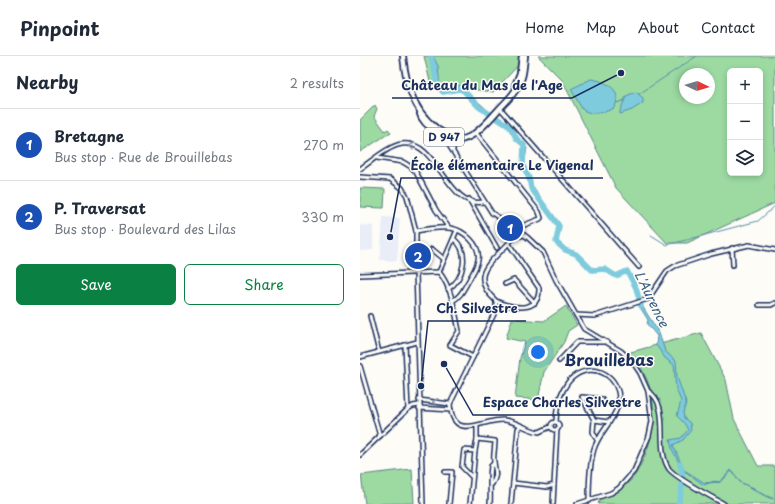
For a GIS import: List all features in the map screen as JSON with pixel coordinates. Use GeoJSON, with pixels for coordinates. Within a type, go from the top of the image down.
{"type":"FeatureCollection","features":[{"type":"Feature","properties":{"kind":"main road","name":"D 947"},"geometry":{"type":"LineString","coordinates":[[402,56],[408,85],[421,118],[440,135],[452,138],[476,133],[489,122],[520,82],[524,70],[525,56]]}},
{"type":"Feature","properties":{"kind":"main road","name":"D 947"},"geometry":{"type":"LineString","coordinates":[[500,108],[518,78],[522,56]]}},
{"type":"Feature","properties":{"kind":"street"},"geometry":{"type":"LineString","coordinates":[[500,108],[639,267]]}},
{"type":"Feature","properties":{"kind":"street"},"geometry":{"type":"LineString","coordinates":[[476,133],[539,212],[540,219],[515,230]]}},
{"type":"Feature","properties":{"kind":"street"},"geometry":{"type":"LineString","coordinates":[[452,138],[453,152],[483,202],[492,213],[538,246],[543,252],[556,280],[584,329],[607,342],[632,361],[640,373],[648,391],[652,408],[652,420],[649,436],[634,471],[619,488],[598,499],[577,504]]}},
{"type":"Feature","properties":{"kind":"street"},"geometry":{"type":"LineString","coordinates":[[360,169],[395,147],[403,144],[412,145],[422,149],[457,193],[469,199],[483,202]]}},
{"type":"Feature","properties":{"kind":"street"},"geometry":{"type":"LineString","coordinates":[[377,158],[382,160],[403,162],[411,167],[416,172],[436,210],[449,228]]}},
{"type":"Feature","properties":{"kind":"street"},"geometry":{"type":"LineString","coordinates":[[360,177],[390,179],[402,188],[407,196],[416,232],[417,342],[423,504]]}},
{"type":"Feature","properties":{"kind":"street"},"geometry":{"type":"LineString","coordinates":[[469,199],[497,248]]}},
{"type":"Feature","properties":{"kind":"street"},"geometry":{"type":"LineString","coordinates":[[416,232],[449,228],[457,230],[469,238],[477,249],[478,260],[476,266],[458,298],[452,301]]}},
{"type":"Feature","properties":{"kind":"street"},"geometry":{"type":"LineString","coordinates":[[457,230],[439,272],[448,289],[459,331],[450,345],[473,357]]}},
{"type":"Feature","properties":{"kind":"street"},"geometry":{"type":"LineString","coordinates":[[509,244],[539,288],[539,296],[535,304],[528,307],[504,305],[496,301],[486,293],[481,280],[483,272],[514,237],[515,230]]}},
{"type":"Feature","properties":{"kind":"street"},"geometry":{"type":"LineString","coordinates":[[514,237],[524,235]]}},
{"type":"Feature","properties":{"kind":"street"},"geometry":{"type":"LineString","coordinates":[[448,289],[461,274],[463,264],[463,255],[454,239]]}},
{"type":"Feature","properties":{"kind":"street"},"geometry":{"type":"LineString","coordinates":[[576,315],[596,316],[648,299],[662,277],[675,266],[749,244],[775,250]]}},
{"type":"Feature","properties":{"kind":"street"},"geometry":{"type":"LineString","coordinates":[[732,248],[733,265]]}},
{"type":"Feature","properties":{"kind":"street"},"geometry":{"type":"LineString","coordinates":[[432,249],[444,259]]}},
{"type":"Feature","properties":{"kind":"street"},"geometry":{"type":"LineString","coordinates":[[360,275],[439,272]]}},
{"type":"Feature","properties":{"kind":"street"},"geometry":{"type":"LineString","coordinates":[[505,284],[514,280],[516,275]]}},
{"type":"Feature","properties":{"kind":"street"},"geometry":{"type":"LineString","coordinates":[[514,280],[535,304]]}},
{"type":"Feature","properties":{"kind":"street"},"geometry":{"type":"LineString","coordinates":[[496,301],[496,310],[450,404],[455,421],[466,427],[504,420],[539,432],[550,427],[551,424],[556,422]]}},
{"type":"Feature","properties":{"kind":"street"},"geometry":{"type":"LineString","coordinates":[[759,305],[771,305],[775,303]]}},
{"type":"Feature","properties":{"kind":"street"},"geometry":{"type":"LineString","coordinates":[[496,310],[504,305]]}},
{"type":"Feature","properties":{"kind":"street"},"geometry":{"type":"LineString","coordinates":[[370,316],[379,352]]}},
{"type":"Feature","properties":{"kind":"street"},"geometry":{"type":"LineString","coordinates":[[360,357],[417,342]]}},
{"type":"Feature","properties":{"kind":"street"},"geometry":{"type":"LineString","coordinates":[[559,361],[577,342],[607,342]]}},
{"type":"Feature","properties":{"kind":"street"},"geometry":{"type":"LineString","coordinates":[[405,345],[408,408]]}},
{"type":"Feature","properties":{"kind":"street"},"geometry":{"type":"LineString","coordinates":[[360,366],[380,436]]}},
{"type":"Feature","properties":{"kind":"street"},"geometry":{"type":"LineString","coordinates":[[553,504],[559,426],[556,422],[556,413],[565,386],[574,375],[588,370],[596,370],[611,378],[619,392],[619,401],[617,409],[597,440],[593,450],[589,501]]}},
{"type":"Feature","properties":{"kind":"street"},"geometry":{"type":"LineString","coordinates":[[648,391],[653,394],[661,412],[662,451],[664,461],[671,471],[724,504]]}},
{"type":"Feature","properties":{"kind":"street"},"geometry":{"type":"LineString","coordinates":[[597,440],[593,432],[594,420],[582,397],[602,399]]}},
{"type":"Feature","properties":{"kind":"street"},"geometry":{"type":"LineString","coordinates":[[419,400],[450,404]]}},
{"type":"Feature","properties":{"kind":"street"},"geometry":{"type":"LineString","coordinates":[[651,404],[659,405]]}},
{"type":"Feature","properties":{"kind":"street"},"geometry":{"type":"LineString","coordinates":[[360,455],[408,408],[413,406],[451,410]]}},
{"type":"Feature","properties":{"kind":"street"},"geometry":{"type":"LineString","coordinates":[[652,408],[657,408],[661,412]]}},
{"type":"Feature","properties":{"kind":"street"},"geometry":{"type":"LineString","coordinates":[[594,420],[609,422]]}},
{"type":"Feature","properties":{"kind":"street"},"geometry":{"type":"LineString","coordinates":[[470,504],[477,426]]}},
{"type":"Feature","properties":{"kind":"street"},"geometry":{"type":"LineString","coordinates":[[511,504],[518,429],[520,426]]}},
{"type":"Feature","properties":{"kind":"street"},"geometry":{"type":"LineString","coordinates":[[550,427],[554,430],[558,429]]}},
{"type":"Feature","properties":{"kind":"street"},"geometry":{"type":"LineString","coordinates":[[477,439],[495,441],[494,463],[496,467],[495,479],[492,484],[490,504]]}},
{"type":"Feature","properties":{"kind":"street"},"geometry":{"type":"LineString","coordinates":[[472,477],[462,467],[464,450],[475,451]]}},
{"type":"Feature","properties":{"kind":"street"},"geometry":{"type":"LineString","coordinates":[[445,472],[452,472],[449,504]]}},
{"type":"Feature","properties":{"kind":"street"},"geometry":{"type":"LineString","coordinates":[[513,483],[547,487],[554,485]]}},
{"type":"Feature","properties":{"kind":"shaded area"},"geometry":{"type":"Polygon","coordinates":[[[383,217],[400,218],[397,261],[380,260],[383,217]]]}},
{"type":"Feature","properties":{"kind":"shaded area"},"geometry":{"type":"Polygon","coordinates":[[[360,225],[373,226],[373,250],[360,251],[360,225]]]}},
{"type":"Feature","properties":{"kind":"green space"},"geometry":{"type":"Polygon","coordinates":[[[424,56],[527,56],[493,92],[446,86],[431,86],[424,56]]]}},
{"type":"Feature","properties":{"kind":"green space"},"geometry":{"type":"Polygon","coordinates":[[[538,56],[775,56],[775,203],[687,243],[667,243],[616,188],[562,80],[538,56]]]}},
{"type":"Feature","properties":{"kind":"green space"},"geometry":{"type":"Polygon","coordinates":[[[375,105],[377,109],[374,116],[385,131],[388,129],[391,132],[360,152],[360,120],[375,105]]]}},
{"type":"Feature","properties":{"kind":"green space"},"geometry":{"type":"Polygon","coordinates":[[[360,188],[385,189],[384,208],[360,207],[360,188]]]}},
{"type":"Feature","properties":{"kind":"green space"},"geometry":{"type":"Polygon","coordinates":[[[566,306],[577,325],[568,331],[564,342],[544,372],[538,400],[515,398],[520,358],[525,342],[506,338],[512,319],[544,321],[566,306]]]}},
{"type":"Feature","properties":{"kind":"green space"},"geometry":{"type":"Polygon","coordinates":[[[701,333],[726,380],[734,419],[758,466],[775,466],[775,504],[598,504],[600,499],[619,489],[632,479],[642,463],[651,437],[653,410],[649,384],[640,367],[627,353],[701,333]]]}},
{"type":"Feature","properties":{"kind":"green space"},"geometry":{"type":"Polygon","coordinates":[[[412,469],[414,503],[365,504],[361,475],[412,469]]]}},
{"type":"Feature","properties":{"kind":"water"},"geometry":{"type":"Polygon","coordinates":[[[431,56],[433,56],[438,66],[440,87],[446,91],[459,85],[492,114],[491,115],[461,90],[446,92],[441,90],[438,87],[431,56]]]}},
{"type":"Feature","properties":{"kind":"water"},"geometry":{"type":"Polygon","coordinates":[[[591,79],[603,82],[612,88],[617,97],[617,102],[614,108],[598,113],[585,111],[582,109],[571,89],[591,79]]]}},
{"type":"Feature","properties":{"kind":"water"},"geometry":{"type":"Polygon","coordinates":[[[636,92],[643,98],[643,103],[632,110],[620,114],[626,96],[636,92]]]}},
{"type":"Feature","properties":{"kind":"water"},"geometry":{"type":"Polygon","coordinates":[[[497,116],[507,122],[527,148],[524,165],[530,177],[532,186],[559,223],[561,228],[557,241],[566,249],[576,252],[592,269],[605,268],[615,275],[628,269],[635,282],[640,299],[638,299],[634,283],[627,271],[616,276],[605,269],[592,270],[576,254],[565,250],[556,242],[559,226],[531,188],[529,178],[523,166],[524,145],[517,139],[510,127],[496,117],[497,116]]]}},
{"type":"Feature","properties":{"kind":"water"},"geometry":{"type":"Polygon","coordinates":[[[638,304],[641,304],[659,333],[665,351],[676,361],[677,377],[686,403],[683,413],[684,418],[690,423],[691,430],[683,440],[673,445],[684,470],[705,483],[710,483],[704,485],[686,472],[684,472],[682,476],[682,469],[672,449],[670,440],[681,438],[688,430],[685,424],[677,416],[681,401],[676,389],[674,365],[665,358],[656,345],[657,336],[647,324],[648,320],[638,304]]]}},
{"type":"Feature","properties":{"kind":"water"},"geometry":{"type":"Polygon","coordinates":[[[731,470],[732,471],[720,482],[731,470]]]}},
{"type":"Feature","properties":{"kind":"water"},"geometry":{"type":"Polygon","coordinates":[[[741,483],[750,486],[766,496],[775,499],[767,497],[741,483]]]}},
{"type":"Feature","properties":{"kind":"waterway","name":"L'Aurence"},"geometry":{"type":"LineString","coordinates":[[431,56],[438,87],[443,92],[459,89],[464,91],[479,107],[510,127],[517,139],[524,145],[523,166],[529,178],[531,188],[559,226],[556,242],[565,250],[576,254],[592,270],[605,269],[616,276],[627,271],[636,288],[641,306]]}},
{"type":"Feature","properties":{"kind":"waterway"},"geometry":{"type":"LineString","coordinates":[[639,94],[697,56]]}},
{"type":"Feature","properties":{"kind":"waterway"},"geometry":{"type":"LineString","coordinates":[[617,103],[625,100]]}},
{"type":"Feature","properties":{"kind":"waterway"},"geometry":{"type":"LineString","coordinates":[[651,235],[667,245],[758,221],[775,206]]}},
{"type":"Feature","properties":{"kind":"waterway","name":"L'Aurence"},"geometry":{"type":"LineString","coordinates":[[678,504],[682,484],[682,468],[680,464]]}},
{"type":"Feature","properties":{"kind":"waterway"},"geometry":{"type":"LineString","coordinates":[[734,473],[737,479]]}},
{"type":"Feature","properties":{"kind":"waterway"},"geometry":{"type":"LineString","coordinates":[[705,483],[720,482],[726,477]]}},
{"type":"Feature","properties":{"kind":"waterway"},"geometry":{"type":"LineString","coordinates":[[746,485],[754,488]]}},
{"type":"Feature","properties":{"kind":"place","name":"Château du Mas de l'Age"},"geometry":{"type":"Point","coordinates":[621,73]}},
{"type":"Feature","properties":{"kind":"place","name":"Bretagne"},"geometry":{"type":"Point","coordinates":[510,228]}},
{"type":"Feature","properties":{"kind":"place","name":"École élémentaire Le Vigenal"},"geometry":{"type":"Point","coordinates":[390,237]}},
{"type":"Feature","properties":{"kind":"place","name":"P. Traversat"},"geometry":{"type":"Point","coordinates":[418,256]}},
{"type":"Feature","properties":{"kind":"place","name":"Espace Charles Silvestre"},"geometry":{"type":"Point","coordinates":[444,364]}},
{"type":"Feature","properties":{"kind":"place","name":"Ch. Silvestre"},"geometry":{"type":"Point","coordinates":[421,386]}},
{"type":"Feature","properties":{"kind":"district","name":"Brouillebas"},"geometry":{"type":"Point","coordinates":[609,360]}}]}
